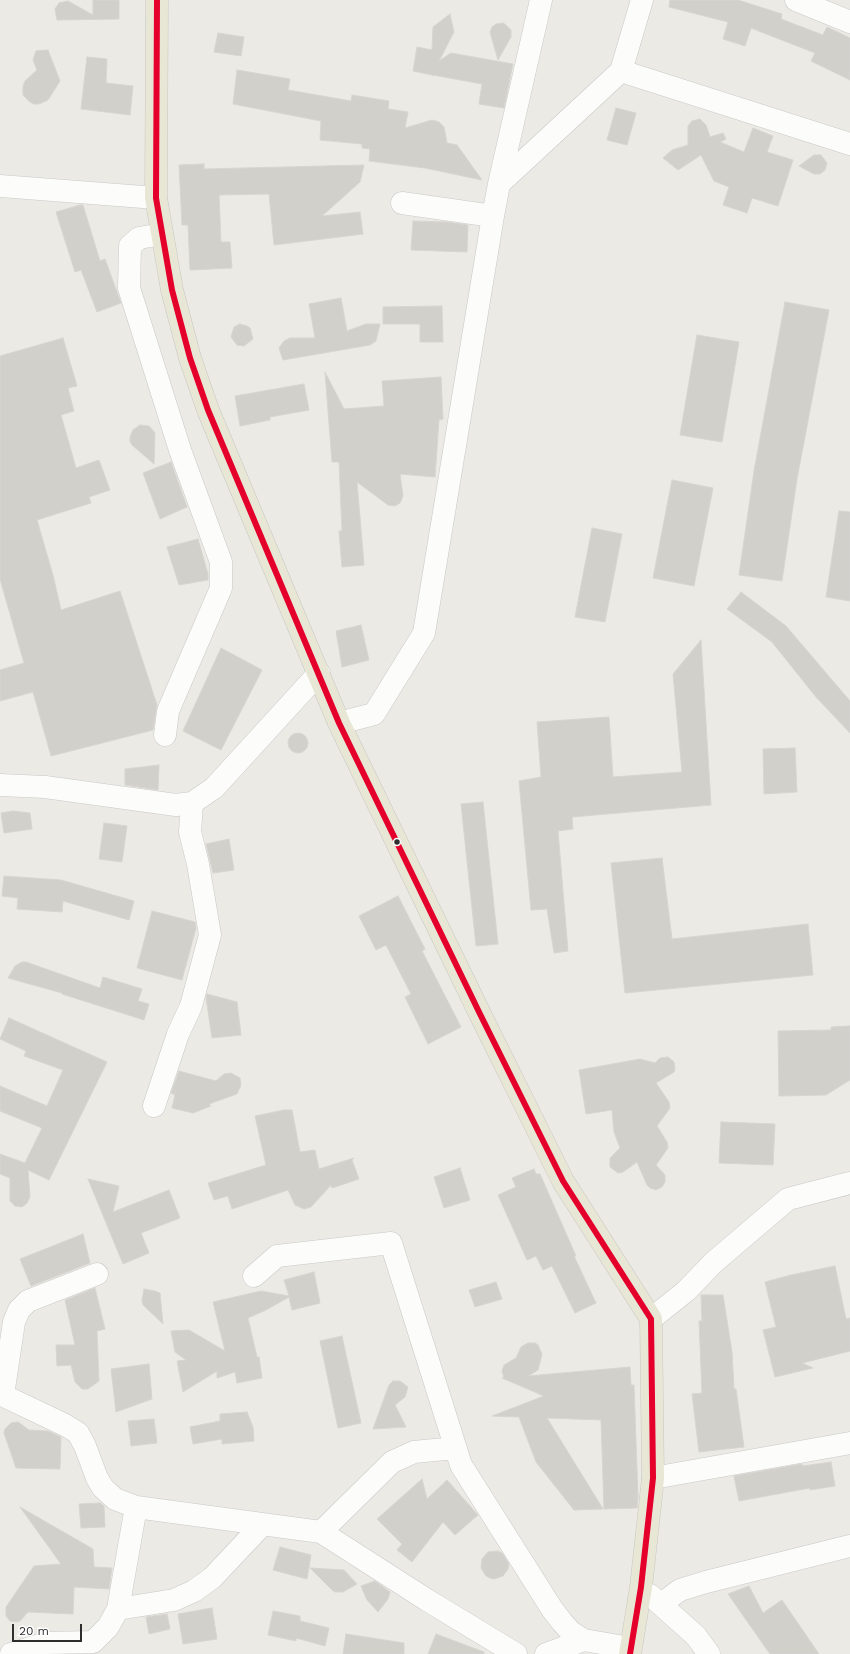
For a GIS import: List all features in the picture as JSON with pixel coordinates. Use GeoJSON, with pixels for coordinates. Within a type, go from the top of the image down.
{"type":"FeatureCollection","features":[{"type":"Feature","properties":{"kind":"main road"},"geometry":{"type":"LineString","coordinates":[[157,0],[156,198],[174,297],[190,358],[203,395],[320,673],[339,723],[563,1180],[651,1319],[653,1478],[641,1587],[630,1651]]}},
{"type":"Feature","properties":{"kind":"street"},"geometry":{"type":"LineString","coordinates":[[339,723],[374,714],[424,633],[493,216],[541,0]]}},
{"type":"Feature","properties":{"kind":"street"},"geometry":{"type":"LineString","coordinates":[[499,184],[621,71],[642,0]]}},
{"type":"Feature","properties":{"kind":"street"},"geometry":{"type":"LineString","coordinates":[[796,0],[850,22]]}},
{"type":"Feature","properties":{"kind":"street"},"geometry":{"type":"LineString","coordinates":[[621,71],[850,144]]}},
{"type":"Feature","properties":{"kind":"street"},"geometry":{"type":"LineString","coordinates":[[0,186],[156,198]]}},
{"type":"Feature","properties":{"kind":"street"},"geometry":{"type":"LineString","coordinates":[[402,203],[493,216]]}},
{"type":"Feature","properties":{"kind":"street"},"geometry":{"type":"LineString","coordinates":[[162,234],[139,238],[130,246],[129,288],[180,450],[220,562],[221,588],[168,710],[166,735]]}},
{"type":"Feature","properties":{"kind":"street"},"geometry":{"type":"LineString","coordinates":[[0,785],[45,787],[176,805],[192,803],[214,788],[320,673]]}},
{"type":"Feature","properties":{"kind":"street"},"geometry":{"type":"LineString","coordinates":[[154,1106],[178,1034],[191,1006],[210,934],[198,864],[190,832],[192,803]]}},
{"type":"Feature","properties":{"kind":"street"},"geometry":{"type":"LineString","coordinates":[[651,1319],[686,1291],[714,1262],[788,1199],[850,1183]]}},
{"type":"Feature","properties":{"kind":"street"},"geometry":{"type":"LineString","coordinates":[[254,1276],[277,1256],[392,1244],[461,1465],[552,1609],[571,1632],[584,1640],[630,1651]]}},
{"type":"Feature","properties":{"kind":"street"},"geometry":{"type":"LineString","coordinates":[[97,1274],[28,1301],[19,1310],[14,1322],[2,1395],[65,1425],[78,1433],[85,1446],[97,1478],[103,1488],[115,1498],[136,1507],[321,1532],[516,1654]]}},
{"type":"Feature","properties":{"kind":"street"},"geometry":{"type":"LineString","coordinates":[[653,1478],[850,1443]]}},
{"type":"Feature","properties":{"kind":"street"},"geometry":{"type":"LineString","coordinates":[[321,1532],[392,1462],[414,1452],[455,1448]]}},
{"type":"Feature","properties":{"kind":"street"},"geometry":{"type":"LineString","coordinates":[[11,1654],[46,1643],[93,1642],[108,1627],[118,1609],[136,1507]]}},
{"type":"Feature","properties":{"kind":"street"},"geometry":{"type":"LineString","coordinates":[[118,1609],[174,1600],[194,1591],[212,1578],[262,1524]]}},
{"type":"Feature","properties":{"kind":"street"},"geometry":{"type":"LineString","coordinates":[[661,1604],[680,1590],[706,1582],[850,1546]]}},
{"type":"Feature","properties":{"kind":"street"},"geometry":{"type":"LineString","coordinates":[[641,1587],[696,1636],[709,1654]]}},
{"type":"Feature","properties":{"kind":"street"},"geometry":{"type":"LineString","coordinates":[[546,1654],[584,1640]]}},
{"type":"Feature","properties":{"kind":"building"},"geometry":{"type":"Polygon","coordinates":[[[93,0],[119,0],[119,19],[57,20],[55,9],[59,3],[68,1],[93,15],[93,0]]]}},
{"type":"Feature","properties":{"kind":"building"},"geometry":{"type":"Polygon","coordinates":[[[670,0],[738,0],[782,14],[781,19],[823,35],[827,27],[850,38],[850,80],[811,61],[815,53],[751,28],[745,46],[723,39],[728,22],[669,7],[670,0]]]}},
{"type":"Feature","properties":{"kind":"building"},"geometry":{"type":"Polygon","coordinates":[[[450,14],[454,32],[439,61],[451,53],[513,64],[504,108],[479,104],[482,84],[432,76],[413,71],[417,47],[432,50],[433,27],[450,14]]]}},
{"type":"Feature","properties":{"kind":"building"},"geometry":{"type":"Polygon","coordinates":[[[503,23],[511,30],[511,37],[498,60],[490,32],[492,27],[496,24],[503,23]]]}},
{"type":"Feature","properties":{"kind":"building"},"geometry":{"type":"Polygon","coordinates":[[[218,33],[244,37],[241,56],[214,52],[218,33]]]}},
{"type":"Feature","properties":{"kind":"building"},"geometry":{"type":"Polygon","coordinates":[[[48,50],[60,81],[48,100],[39,104],[34,104],[23,95],[23,86],[25,81],[37,70],[33,60],[36,51],[48,50]]]}},
{"type":"Feature","properties":{"kind":"building"},"geometry":{"type":"Polygon","coordinates":[[[87,57],[107,59],[106,83],[133,86],[130,115],[81,109],[87,57]]]}},
{"type":"Feature","properties":{"kind":"building"},"geometry":{"type":"Polygon","coordinates":[[[237,70],[290,79],[288,90],[351,101],[352,95],[389,101],[388,109],[408,112],[405,128],[432,120],[439,122],[444,127],[447,143],[457,145],[482,180],[425,168],[369,161],[370,149],[362,148],[362,144],[320,140],[321,121],[233,104],[237,70]]]}},
{"type":"Feature","properties":{"kind":"building"},"geometry":{"type":"Polygon","coordinates":[[[616,108],[636,113],[627,145],[607,140],[616,108]]]}},
{"type":"Feature","properties":{"kind":"building"},"geometry":{"type":"Polygon","coordinates":[[[700,119],[706,125],[710,137],[723,133],[726,139],[720,142],[744,152],[753,128],[773,136],[767,152],[793,160],[778,206],[752,198],[747,213],[723,205],[729,187],[714,181],[701,155],[678,170],[663,158],[672,150],[688,145],[688,126],[692,121],[700,119]]]}},
{"type":"Feature","properties":{"kind":"building"},"geometry":{"type":"Polygon","coordinates":[[[814,155],[821,155],[827,163],[825,170],[820,174],[814,174],[799,166],[814,155]]]}},
{"type":"Feature","properties":{"kind":"building"},"geometry":{"type":"Polygon","coordinates":[[[204,164],[204,169],[364,165],[360,182],[322,216],[360,212],[363,234],[274,245],[269,194],[219,195],[221,242],[230,242],[232,268],[190,270],[188,225],[182,225],[179,165],[204,164]]]}},
{"type":"Feature","properties":{"kind":"building"},"geometry":{"type":"Polygon","coordinates":[[[83,205],[100,261],[105,259],[121,303],[97,312],[81,270],[75,272],[56,212],[83,205]]]}},
{"type":"Feature","properties":{"kind":"building"},"geometry":{"type":"Polygon","coordinates":[[[413,221],[447,222],[468,225],[467,252],[411,250],[413,221]]]}},
{"type":"Feature","properties":{"kind":"building"},"geometry":{"type":"Polygon","coordinates":[[[341,298],[347,331],[366,324],[380,324],[376,341],[370,345],[283,360],[279,348],[284,341],[290,338],[315,338],[309,304],[341,298]]]}},
{"type":"Feature","properties":{"kind":"building"},"geometry":{"type":"Polygon","coordinates":[[[785,302],[829,310],[797,479],[782,581],[739,575],[754,471],[785,302]]]}},
{"type":"Feature","properties":{"kind":"building"},"geometry":{"type":"Polygon","coordinates":[[[442,306],[443,342],[420,342],[420,324],[383,324],[383,307],[442,306]]]}},
{"type":"Feature","properties":{"kind":"building"},"geometry":{"type":"Polygon","coordinates":[[[240,324],[250,328],[253,339],[244,346],[237,345],[231,337],[234,327],[240,324]]]}},
{"type":"Feature","properties":{"kind":"building"},"geometry":{"type":"Polygon","coordinates":[[[697,335],[739,342],[722,442],[680,435],[697,335]]]}},
{"type":"Feature","properties":{"kind":"building"},"geometry":{"type":"Polygon","coordinates":[[[63,338],[77,386],[68,388],[74,411],[61,415],[76,468],[99,460],[110,490],[89,497],[91,503],[37,520],[53,575],[61,610],[120,591],[157,705],[153,730],[51,756],[33,692],[0,701],[0,670],[24,663],[0,579],[0,356],[63,338]]]}},
{"type":"Feature","properties":{"kind":"building"},"geometry":{"type":"Polygon","coordinates":[[[325,372],[344,409],[384,406],[382,381],[441,377],[443,419],[439,420],[435,477],[400,474],[403,496],[400,503],[395,506],[388,505],[357,482],[364,565],[342,567],[339,531],[342,531],[339,462],[332,462],[325,372]]]}},
{"type":"Feature","properties":{"kind":"building"},"geometry":{"type":"Polygon","coordinates":[[[304,384],[309,410],[270,417],[270,420],[240,426],[235,396],[304,384]]]}},
{"type":"Feature","properties":{"kind":"building"},"geometry":{"type":"Polygon","coordinates":[[[140,425],[149,426],[155,433],[154,464],[132,445],[130,441],[133,430],[140,425]]]}},
{"type":"Feature","properties":{"kind":"building"},"geometry":{"type":"Polygon","coordinates":[[[171,462],[187,507],[160,519],[143,473],[171,462]]]}},
{"type":"Feature","properties":{"kind":"building"},"geometry":{"type":"Polygon","coordinates":[[[672,480],[713,488],[694,586],[653,578],[672,480]]]}},
{"type":"Feature","properties":{"kind":"building"},"geometry":{"type":"Polygon","coordinates":[[[839,511],[850,512],[850,601],[826,597],[839,511]]]}},
{"type":"Feature","properties":{"kind":"building"},"geometry":{"type":"Polygon","coordinates":[[[592,528],[622,534],[605,622],[575,617],[592,528]]]}},
{"type":"Feature","properties":{"kind":"building"},"geometry":{"type":"Polygon","coordinates":[[[198,539],[208,574],[208,580],[179,585],[167,547],[198,539]]]}},
{"type":"Feature","properties":{"kind":"building"},"geometry":{"type":"Polygon","coordinates":[[[741,592],[786,626],[850,701],[850,733],[816,697],[772,642],[727,609],[741,592]]]}},
{"type":"Feature","properties":{"kind":"building"},"geometry":{"type":"Polygon","coordinates":[[[361,625],[369,660],[342,667],[336,631],[361,625]]]}},
{"type":"Feature","properties":{"kind":"building"},"geometry":{"type":"Polygon","coordinates":[[[701,640],[711,805],[572,817],[573,829],[558,831],[568,951],[554,953],[547,909],[531,910],[519,781],[541,777],[537,722],[609,717],[613,777],[682,772],[673,674],[701,640]]]}},
{"type":"Feature","properties":{"kind":"building"},"geometry":{"type":"Polygon","coordinates":[[[221,648],[262,670],[221,750],[183,731],[221,648]]]}},
{"type":"Feature","properties":{"kind":"building"},"geometry":{"type":"Polygon","coordinates":[[[298,733],[305,736],[308,743],[305,750],[298,753],[291,750],[288,743],[291,736],[298,733]]]}},
{"type":"Feature","properties":{"kind":"building"},"geometry":{"type":"Polygon","coordinates":[[[795,748],[797,792],[764,794],[763,749],[795,748]]]}},
{"type":"Feature","properties":{"kind":"building"},"geometry":{"type":"Polygon","coordinates":[[[159,765],[158,790],[125,785],[125,769],[159,765]]]}},
{"type":"Feature","properties":{"kind":"building"},"geometry":{"type":"Polygon","coordinates":[[[483,802],[498,944],[476,946],[461,804],[483,802]]]}},
{"type":"Feature","properties":{"kind":"building"},"geometry":{"type":"Polygon","coordinates":[[[13,811],[30,813],[32,829],[4,833],[1,813],[13,811]]]}},
{"type":"Feature","properties":{"kind":"building"},"geometry":{"type":"Polygon","coordinates":[[[104,823],[127,826],[122,862],[99,859],[104,823]]]}},
{"type":"Feature","properties":{"kind":"building"},"geometry":{"type":"Polygon","coordinates":[[[229,839],[234,870],[213,873],[206,844],[229,839]]]}},
{"type":"Feature","properties":{"kind":"building"},"geometry":{"type":"Polygon","coordinates":[[[662,858],[672,939],[808,924],[813,975],[625,993],[611,863],[662,858]]]}},
{"type":"Feature","properties":{"kind":"building"},"geometry":{"type":"Polygon","coordinates":[[[4,876],[61,880],[134,901],[129,920],[63,901],[62,912],[17,909],[18,898],[2,896],[4,876]]]}},
{"type":"Feature","properties":{"kind":"building"},"geometry":{"type":"Polygon","coordinates":[[[398,896],[425,949],[422,951],[461,1027],[428,1044],[405,997],[411,994],[386,945],[376,950],[359,916],[398,896]]]}},
{"type":"Feature","properties":{"kind":"building"},"geometry":{"type":"Polygon","coordinates":[[[152,911],[195,922],[196,928],[182,980],[137,968],[152,911]]]}},
{"type":"Feature","properties":{"kind":"building"},"geometry":{"type":"Polygon","coordinates":[[[22,962],[26,962],[100,988],[103,977],[142,989],[138,1001],[149,1004],[144,1020],[62,993],[8,978],[15,966],[22,962]]]}},
{"type":"Feature","properties":{"kind":"building"},"geometry":{"type":"Polygon","coordinates":[[[207,994],[237,1002],[241,1035],[212,1038],[206,998],[207,994]]]}},
{"type":"Feature","properties":{"kind":"building"},"geometry":{"type":"Polygon","coordinates":[[[9,1018],[107,1062],[49,1180],[28,1170],[30,1197],[27,1203],[22,1207],[15,1206],[10,1201],[10,1178],[0,1174],[0,1154],[25,1163],[42,1128],[0,1111],[0,1086],[47,1106],[63,1070],[24,1056],[26,1051],[0,1039],[9,1018]]]}},
{"type":"Feature","properties":{"kind":"building"},"geometry":{"type":"Polygon","coordinates":[[[850,1026],[850,1080],[826,1095],[779,1096],[778,1031],[831,1030],[831,1027],[850,1026]]]}},
{"type":"Feature","properties":{"kind":"building"},"geometry":{"type":"Polygon","coordinates":[[[668,1057],[674,1062],[674,1072],[656,1083],[669,1102],[670,1108],[657,1126],[667,1142],[668,1148],[656,1165],[665,1175],[665,1182],[662,1187],[656,1190],[647,1185],[637,1162],[623,1172],[618,1173],[610,1167],[610,1158],[620,1148],[614,1132],[612,1110],[586,1114],[579,1070],[640,1059],[655,1063],[660,1058],[668,1057]]]}},
{"type":"Feature","properties":{"kind":"building"},"geometry":{"type":"Polygon","coordinates":[[[179,1071],[216,1081],[224,1074],[231,1073],[240,1078],[241,1085],[237,1094],[209,1104],[211,1106],[193,1113],[172,1108],[175,1095],[171,1093],[179,1071]]]}},
{"type":"Feature","properties":{"kind":"building"},"geometry":{"type":"Polygon","coordinates":[[[284,1110],[292,1110],[300,1152],[315,1150],[319,1169],[354,1158],[352,1160],[359,1179],[332,1188],[331,1185],[311,1207],[304,1209],[295,1205],[288,1190],[232,1209],[228,1196],[214,1200],[208,1183],[266,1165],[255,1116],[284,1110]]]}},
{"type":"Feature","properties":{"kind":"building"},"geometry":{"type":"Polygon","coordinates":[[[721,1122],[775,1124],[773,1165],[719,1163],[721,1122]]]}},
{"type":"Feature","properties":{"kind":"building"},"geometry":{"type":"Polygon","coordinates":[[[460,1168],[470,1200],[444,1208],[434,1177],[460,1168]]]}},
{"type":"Feature","properties":{"kind":"building"},"geometry":{"type":"Polygon","coordinates":[[[534,1169],[536,1174],[540,1174],[576,1256],[574,1256],[596,1303],[575,1313],[552,1266],[543,1270],[536,1256],[527,1260],[498,1195],[516,1187],[512,1178],[534,1169]]]}},
{"type":"Feature","properties":{"kind":"building"},"geometry":{"type":"Polygon","coordinates":[[[88,1179],[119,1186],[113,1212],[169,1190],[180,1218],[141,1233],[149,1253],[123,1264],[88,1179]]]}},
{"type":"Feature","properties":{"kind":"building"},"geometry":{"type":"Polygon","coordinates":[[[83,1234],[90,1263],[31,1286],[20,1259],[83,1234]]]}},
{"type":"Feature","properties":{"kind":"building"},"geometry":{"type":"Polygon","coordinates":[[[835,1266],[846,1319],[850,1318],[850,1351],[802,1363],[813,1368],[775,1377],[763,1330],[776,1327],[765,1282],[835,1266]]]}},
{"type":"Feature","properties":{"kind":"building"},"geometry":{"type":"Polygon","coordinates":[[[314,1272],[320,1303],[292,1310],[289,1297],[248,1318],[257,1357],[259,1357],[262,1378],[237,1383],[235,1372],[217,1378],[217,1371],[183,1392],[177,1361],[186,1360],[175,1352],[171,1331],[189,1330],[225,1351],[213,1302],[261,1291],[289,1296],[284,1280],[314,1272]]]}},
{"type":"Feature","properties":{"kind":"building"},"geometry":{"type":"Polygon","coordinates":[[[496,1282],[502,1299],[475,1307],[469,1290],[496,1282]]]}},
{"type":"Feature","properties":{"kind":"building"},"geometry":{"type":"Polygon","coordinates":[[[95,1288],[105,1329],[97,1331],[99,1381],[88,1389],[82,1389],[75,1382],[71,1365],[57,1366],[56,1345],[75,1345],[65,1300],[95,1288]]]}},
{"type":"Feature","properties":{"kind":"building"},"geometry":{"type":"Polygon","coordinates":[[[144,1289],[160,1293],[163,1324],[143,1305],[142,1300],[144,1289]]]}},
{"type":"Feature","properties":{"kind":"building"},"geometry":{"type":"Polygon","coordinates":[[[701,1295],[723,1295],[732,1352],[734,1389],[736,1389],[744,1447],[699,1452],[692,1394],[702,1393],[699,1321],[702,1321],[701,1295]]]}},
{"type":"Feature","properties":{"kind":"building"},"geometry":{"type":"Polygon","coordinates":[[[342,1336],[361,1423],[338,1428],[320,1341],[342,1336]]]}},
{"type":"Feature","properties":{"kind":"building"},"geometry":{"type":"Polygon","coordinates":[[[528,1343],[535,1343],[538,1345],[542,1354],[538,1370],[528,1376],[630,1367],[631,1385],[634,1385],[638,1497],[637,1508],[604,1509],[601,1420],[547,1418],[603,1509],[574,1510],[536,1462],[519,1417],[492,1416],[544,1396],[502,1378],[504,1378],[502,1371],[504,1365],[516,1358],[521,1347],[528,1343]]]}},
{"type":"Feature","properties":{"kind":"building"},"geometry":{"type":"Polygon","coordinates":[[[149,1364],[152,1399],[116,1412],[111,1369],[149,1364]]]}},
{"type":"Feature","properties":{"kind":"building"},"geometry":{"type":"Polygon","coordinates":[[[393,1381],[400,1381],[408,1387],[405,1397],[395,1405],[406,1427],[373,1429],[389,1385],[393,1381]]]}},
{"type":"Feature","properties":{"kind":"building"},"geometry":{"type":"Polygon","coordinates":[[[247,1412],[253,1427],[254,1441],[222,1444],[222,1439],[193,1444],[190,1427],[220,1421],[220,1414],[247,1412]]]}},
{"type":"Feature","properties":{"kind":"building"},"geometry":{"type":"Polygon","coordinates":[[[154,1419],[157,1443],[131,1446],[128,1421],[154,1419]]]}},
{"type":"Feature","properties":{"kind":"building"},"geometry":{"type":"Polygon","coordinates":[[[18,1422],[29,1430],[48,1431],[61,1437],[60,1469],[16,1468],[4,1433],[5,1429],[11,1423],[18,1422]]]}},
{"type":"Feature","properties":{"kind":"building"},"geometry":{"type":"Polygon","coordinates":[[[831,1462],[835,1486],[810,1490],[810,1488],[739,1501],[734,1476],[802,1464],[803,1466],[831,1462]]]}},
{"type":"Feature","properties":{"kind":"building"},"geometry":{"type":"Polygon","coordinates":[[[422,1479],[427,1499],[447,1480],[478,1515],[455,1535],[443,1522],[412,1562],[397,1550],[402,1544],[377,1519],[422,1479]]]}},
{"type":"Feature","properties":{"kind":"building"},"geometry":{"type":"Polygon","coordinates":[[[100,1503],[104,1506],[105,1527],[81,1528],[79,1504],[100,1503]]]}},
{"type":"Feature","properties":{"kind":"building"},"geometry":{"type":"Polygon","coordinates":[[[20,1507],[93,1549],[94,1567],[112,1568],[109,1589],[74,1587],[73,1614],[28,1612],[20,1621],[10,1621],[6,1616],[6,1607],[34,1566],[61,1564],[20,1507]]]}},
{"type":"Feature","properties":{"kind":"building"},"geometry":{"type":"Polygon","coordinates":[[[280,1547],[311,1555],[307,1579],[273,1570],[280,1547]]]}},
{"type":"Feature","properties":{"kind":"building"},"geometry":{"type":"Polygon","coordinates":[[[498,1551],[502,1553],[509,1564],[508,1569],[503,1576],[494,1579],[486,1576],[481,1568],[482,1559],[488,1552],[498,1551]]]}},
{"type":"Feature","properties":{"kind":"building"},"geometry":{"type":"Polygon","coordinates":[[[310,1568],[344,1570],[357,1584],[343,1592],[335,1592],[310,1568]]]}},
{"type":"Feature","properties":{"kind":"building"},"geometry":{"type":"Polygon","coordinates":[[[375,1581],[390,1592],[388,1599],[378,1612],[367,1600],[361,1586],[375,1581]]]}},
{"type":"Feature","properties":{"kind":"building"},"geometry":{"type":"Polygon","coordinates":[[[749,1586],[763,1613],[782,1600],[819,1654],[770,1654],[728,1594],[749,1586]]]}},
{"type":"Feature","properties":{"kind":"building"},"geometry":{"type":"Polygon","coordinates":[[[212,1608],[217,1639],[183,1644],[178,1614],[212,1608]]]}},
{"type":"Feature","properties":{"kind":"building"},"geometry":{"type":"Polygon","coordinates":[[[273,1611],[300,1616],[300,1621],[329,1628],[325,1646],[296,1638],[296,1641],[268,1635],[273,1611]]]}},
{"type":"Feature","properties":{"kind":"building"},"geometry":{"type":"Polygon","coordinates":[[[167,1614],[170,1629],[149,1634],[146,1617],[167,1614]]]}},
{"type":"Feature","properties":{"kind":"building"},"geometry":{"type":"Polygon","coordinates":[[[346,1634],[404,1643],[404,1654],[343,1654],[346,1634]]]}},
{"type":"Feature","properties":{"kind":"building"},"geometry":{"type":"Polygon","coordinates":[[[436,1634],[484,1652],[484,1654],[428,1654],[436,1634]]]}},
{"type":"Feature","properties":{"kind":"transit line"},"geometry":{"type":"LineString","coordinates":[[157,0],[156,198],[172,290],[190,358],[208,410],[339,723],[480,1014],[563,1181],[651,1319],[653,1478],[641,1587],[630,1654]]}}]}
